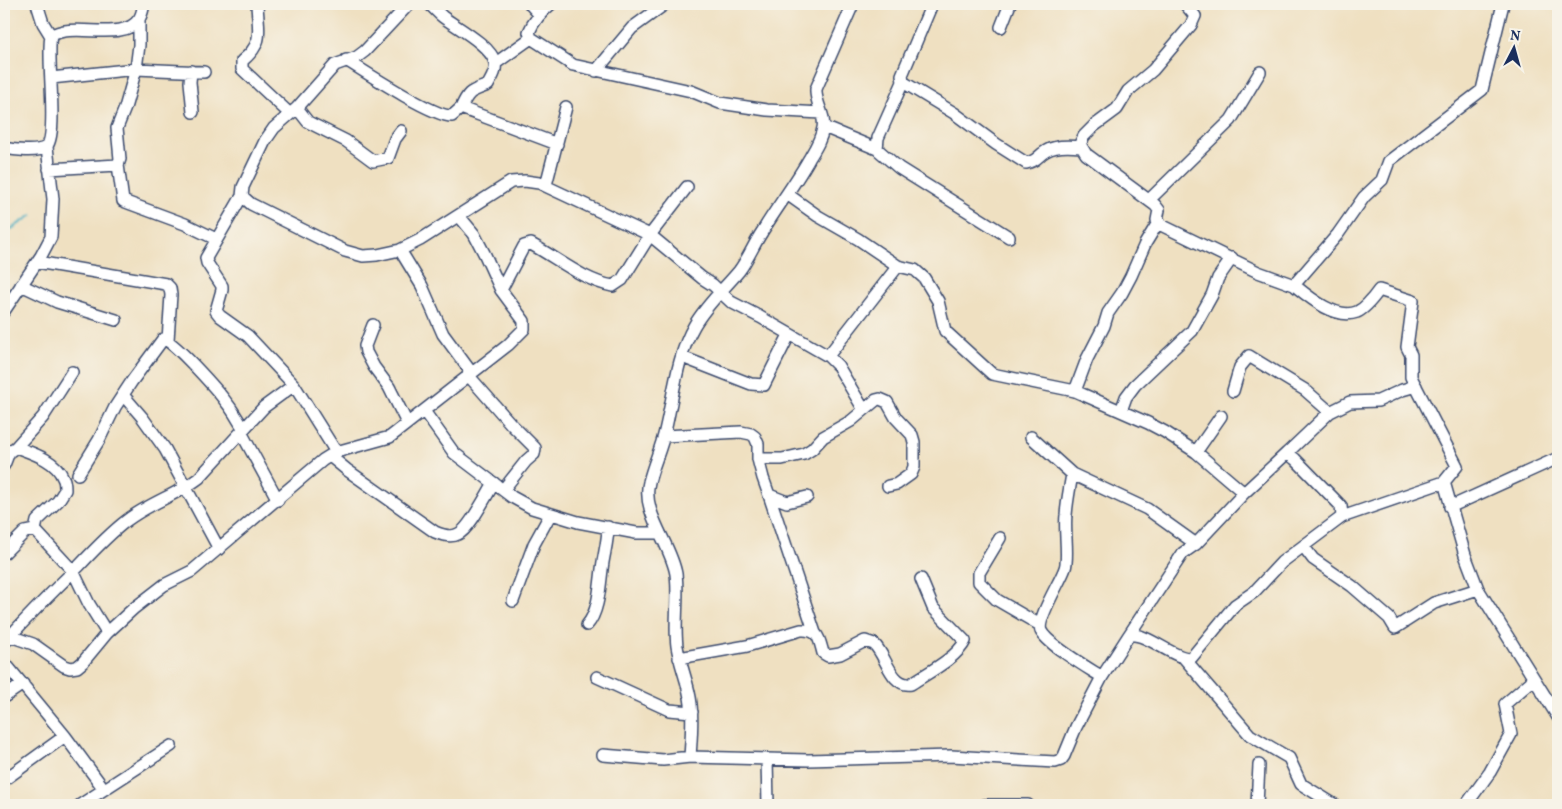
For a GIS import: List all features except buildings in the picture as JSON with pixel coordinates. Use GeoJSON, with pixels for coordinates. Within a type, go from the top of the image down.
{"type":"FeatureCollection","features":[{"type":"Feature","properties":{"kind":"street"},"geometry":{"type":"LineString","coordinates":[[4,311],[37,262],[51,237],[53,199],[46,147],[49,142],[51,126],[49,50],[51,36],[37,4]]}},
{"type":"Feature","properties":{"kind":"street"},"geometry":{"type":"LineString","coordinates":[[144,4],[139,19],[139,45],[136,69],[117,128],[120,159],[118,165],[124,201],[185,224],[216,239]]}},
{"type":"Feature","properties":{"kind":"street"},"geometry":{"type":"LineString","coordinates":[[258,4],[258,40],[256,47],[242,62],[242,69],[308,122],[346,141],[373,161],[388,158],[395,139],[401,131]]}},
{"type":"Feature","properties":{"kind":"street"},"geometry":{"type":"LineString","coordinates":[[400,250],[422,286],[443,334],[470,373],[511,424],[535,448],[534,454],[498,486],[465,530],[453,536],[435,532],[347,470],[333,454],[294,385],[248,336],[216,312],[222,286],[206,261],[216,239],[242,196],[243,187],[265,141],[274,128],[293,111],[335,65],[357,57],[365,51],[409,4]]}},
{"type":"Feature","properties":{"kind":"street"},"geometry":{"type":"LineString","coordinates":[[346,60],[435,111],[452,116],[461,108],[465,98],[472,90],[488,85],[494,75],[496,64],[491,54],[429,4]]}},
{"type":"Feature","properties":{"kind":"street"},"geometry":{"type":"LineString","coordinates":[[530,4],[539,14]]}},
{"type":"Feature","properties":{"kind":"street"},"geometry":{"type":"LineString","coordinates":[[551,4],[539,14],[529,32],[531,38],[573,65],[691,91],[720,103],[767,110],[821,113]]}},
{"type":"Feature","properties":{"kind":"street"},"geometry":{"type":"LineString","coordinates":[[596,71],[632,28],[665,4]]}},
{"type":"Feature","properties":{"kind":"street"},"geometry":{"type":"LineString","coordinates":[[690,757],[692,712],[679,658],[675,624],[676,573],[670,551],[660,533],[648,500],[647,489],[664,436],[682,357],[693,327],[704,310],[740,269],[819,141],[824,127],[823,116],[815,97],[816,89],[854,4]]}},
{"type":"Feature","properties":{"kind":"street"},"geometry":{"type":"LineString","coordinates":[[877,149],[878,138],[903,82],[902,75],[932,4]]}},
{"type":"Feature","properties":{"kind":"street"},"geometry":{"type":"LineString","coordinates":[[1001,27],[1010,4]]}},
{"type":"Feature","properties":{"kind":"street"},"geometry":{"type":"LineString","coordinates":[[1184,658],[1192,657],[1235,605],[1254,592],[1282,562],[1342,517],[1444,482],[1457,466],[1411,377],[1411,355],[1407,347],[1412,301],[1379,290],[1359,312],[1344,315],[1316,302],[1294,286],[1258,272],[1159,224],[1157,220],[1159,210],[1149,200],[1086,154],[1081,147],[1081,140],[1084,136],[1117,109],[1128,91],[1153,70],[1191,24],[1195,16],[1186,4]]}},
{"type":"Feature","properties":{"kind":"street"},"geometry":{"type":"LineString","coordinates":[[1294,286],[1338,234],[1364,198],[1382,180],[1389,161],[1482,90],[1503,4]]}},
{"type":"Feature","properties":{"kind":"street"},"geometry":{"type":"LineString","coordinates":[[51,36],[61,31],[125,29],[139,19]]}},
{"type":"Feature","properties":{"kind":"street"},"geometry":{"type":"LineString","coordinates":[[496,64],[531,38]]}},
{"type":"Feature","properties":{"kind":"street"},"geometry":{"type":"LineString","coordinates":[[51,78],[136,69],[204,72]]}},
{"type":"Feature","properties":{"kind":"street"},"geometry":{"type":"LineString","coordinates":[[192,71],[190,82],[193,112]]}},
{"type":"Feature","properties":{"kind":"street"},"geometry":{"type":"LineString","coordinates":[[1149,200],[1231,120],[1260,72]]}},
{"type":"Feature","properties":{"kind":"street"},"geometry":{"type":"LineString","coordinates":[[903,82],[954,113],[996,144],[1026,163],[1034,162],[1046,151],[1056,147],[1081,147]]}},
{"type":"Feature","properties":{"kind":"street"},"geometry":{"type":"LineString","coordinates":[[461,108],[557,144]]}},
{"type":"Feature","properties":{"kind":"street"},"geometry":{"type":"LineString","coordinates":[[546,186],[566,108]]}},
{"type":"Feature","properties":{"kind":"street"},"geometry":{"type":"LineString","coordinates":[[824,127],[877,149],[899,168],[1009,237]]}},
{"type":"Feature","properties":{"kind":"street"},"geometry":{"type":"LineString","coordinates":[[4,148],[30,150],[46,147]]}},
{"type":"Feature","properties":{"kind":"street"},"geometry":{"type":"LineString","coordinates":[[49,169],[118,165]]}},
{"type":"Feature","properties":{"kind":"street"},"geometry":{"type":"LineString","coordinates":[[242,196],[251,204],[344,250],[363,256],[400,250],[420,240],[511,182],[525,181],[546,186],[650,236],[731,302],[828,356],[838,366],[864,410]]}},
{"type":"Feature","properties":{"kind":"street"},"geometry":{"type":"LineString","coordinates":[[501,290],[524,246],[531,244],[581,273],[606,285],[613,286],[622,280],[650,236],[687,187]]}},
{"type":"Feature","properties":{"kind":"street"},"geometry":{"type":"LineString","coordinates":[[786,194],[898,266],[915,270],[924,278],[938,301],[946,331],[992,374],[1075,391],[1121,411],[1165,432],[1196,452],[1244,493]]}},
{"type":"Feature","properties":{"kind":"street"},"geometry":{"type":"LineString","coordinates":[[7,640],[33,644],[70,668],[77,668],[107,633],[151,594],[192,571],[333,454],[390,437],[424,412],[524,329],[524,321],[501,290],[478,241],[459,216]]}},
{"type":"Feature","properties":{"kind":"street"},"geometry":{"type":"LineString","coordinates":[[1075,391],[1093,344],[1104,326],[1108,313],[1122,293],[1144,244],[1159,221]]}},
{"type":"Feature","properties":{"kind":"street"},"geometry":{"type":"LineString","coordinates":[[1121,411],[1126,397],[1135,385],[1192,330],[1205,310],[1218,278],[1232,258]]}},
{"type":"Feature","properties":{"kind":"street"},"geometry":{"type":"LineString","coordinates":[[37,262],[166,284],[170,288],[171,295],[168,340]]}},
{"type":"Feature","properties":{"kind":"street"},"geometry":{"type":"LineString","coordinates":[[828,356],[898,266]]}},
{"type":"Feature","properties":{"kind":"street"},"geometry":{"type":"LineString","coordinates":[[21,285],[57,302],[116,320]]}},
{"type":"Feature","properties":{"kind":"street"},"geometry":{"type":"LineString","coordinates":[[374,325],[366,346],[366,352],[374,367],[389,386],[407,423]]}},
{"type":"Feature","properties":{"kind":"street"},"geometry":{"type":"LineString","coordinates":[[682,357],[751,384],[764,386],[789,335]]}},
{"type":"Feature","properties":{"kind":"street"},"geometry":{"type":"LineString","coordinates":[[78,474],[123,395],[163,339],[168,340],[184,355],[227,403],[278,500]]}},
{"type":"Feature","properties":{"kind":"street"},"geometry":{"type":"LineString","coordinates":[[1234,392],[1240,367],[1249,356],[1305,390],[1330,412]]}},
{"type":"Feature","properties":{"kind":"street"},"geometry":{"type":"LineString","coordinates":[[4,465],[9,450],[43,417],[72,372]]}},
{"type":"Feature","properties":{"kind":"street"},"geometry":{"type":"LineString","coordinates":[[7,640],[33,610],[106,537],[150,505],[186,487],[199,478],[264,407],[294,385]]}},
{"type":"Feature","properties":{"kind":"street"},"geometry":{"type":"LineString","coordinates":[[603,755],[664,760],[690,757],[808,760],[951,756],[1055,762],[1061,760],[1102,677],[1183,552],[1196,544],[1244,493],[1330,412],[1350,402],[1378,401],[1416,386]]}},
{"type":"Feature","properties":{"kind":"street"},"geometry":{"type":"LineString","coordinates":[[123,395],[165,448],[218,549]]}},
{"type":"Feature","properties":{"kind":"street"},"geometry":{"type":"LineString","coordinates":[[758,459],[782,459],[804,454],[812,449],[823,437],[851,421],[876,400],[883,400],[887,402],[896,418],[912,435],[914,442],[914,467],[911,474],[897,484],[888,486]]}},
{"type":"Feature","properties":{"kind":"street"},"geometry":{"type":"LineString","coordinates":[[424,412],[454,453],[471,467],[532,508],[578,522],[636,533],[660,533]]}},
{"type":"Feature","properties":{"kind":"street"},"geometry":{"type":"LineString","coordinates":[[1196,452],[1221,416]]}},
{"type":"Feature","properties":{"kind":"street"},"geometry":{"type":"LineString","coordinates":[[664,436],[741,432],[755,437],[758,444],[758,459],[769,495],[815,632],[823,653],[828,656],[840,654],[866,641],[874,644],[894,676],[900,683],[906,684],[911,684],[943,663],[963,646],[965,641],[933,608],[921,579]]}},
{"type":"Feature","properties":{"kind":"street"},"geometry":{"type":"LineString","coordinates":[[1031,437],[1072,474],[1147,509],[1196,544]]}},
{"type":"Feature","properties":{"kind":"street"},"geometry":{"type":"LineString","coordinates":[[9,450],[34,453],[46,460],[63,478],[65,490],[38,521],[35,530]]}},
{"type":"Feature","properties":{"kind":"street"},"geometry":{"type":"LineString","coordinates":[[1287,453],[1295,458],[1341,506],[1342,517]]}},
{"type":"Feature","properties":{"kind":"street"},"geometry":{"type":"LineString","coordinates":[[1450,507],[1558,458]]}},
{"type":"Feature","properties":{"kind":"street"},"geometry":{"type":"LineString","coordinates":[[1072,474],[1066,514],[1066,568],[1052,594],[1040,625],[1042,633],[1054,644],[1102,677]]}},
{"type":"Feature","properties":{"kind":"street"},"geometry":{"type":"LineString","coordinates":[[1444,482],[1465,555],[1478,589],[1558,716]]}},
{"type":"Feature","properties":{"kind":"street"},"geometry":{"type":"LineString","coordinates":[[769,495],[787,502],[807,497]]}},
{"type":"Feature","properties":{"kind":"street"},"geometry":{"type":"LineString","coordinates":[[514,601],[534,544],[550,515]]}},
{"type":"Feature","properties":{"kind":"street"},"geometry":{"type":"LineString","coordinates":[[588,625],[592,620],[596,605],[607,545],[608,527]]}},
{"type":"Feature","properties":{"kind":"street"},"geometry":{"type":"LineString","coordinates":[[4,552],[25,532],[35,530]]}},
{"type":"Feature","properties":{"kind":"street"},"geometry":{"type":"LineString","coordinates":[[35,530],[73,571],[89,604],[107,633]]}},
{"type":"Feature","properties":{"kind":"street"},"geometry":{"type":"LineString","coordinates":[[1000,538],[979,573],[979,582],[997,600],[1040,625]]}},
{"type":"Feature","properties":{"kind":"street"},"geometry":{"type":"LineString","coordinates":[[1304,547],[1313,559],[1352,586],[1390,618],[1395,628],[1434,602],[1478,589]]}},
{"type":"Feature","properties":{"kind":"street"},"geometry":{"type":"LineString","coordinates":[[679,658],[747,646],[801,630],[809,629],[815,632]]}},
{"type":"Feature","properties":{"kind":"street"},"geometry":{"type":"LineString","coordinates":[[1129,635],[1135,634],[1147,638],[1184,658],[1250,735],[1289,758],[1302,784],[1335,805]]}},
{"type":"Feature","properties":{"kind":"street"},"geometry":{"type":"LineString","coordinates":[[4,662],[64,736],[104,790]]}},
{"type":"Feature","properties":{"kind":"street"},"geometry":{"type":"LineString","coordinates":[[597,677],[669,710],[692,712]]}},
{"type":"Feature","properties":{"kind":"street"},"geometry":{"type":"LineString","coordinates":[[1466,805],[1490,772],[1511,734],[1505,704],[1534,678]]}},
{"type":"Feature","properties":{"kind":"street"},"geometry":{"type":"LineString","coordinates":[[4,697],[23,684]]}},
{"type":"Feature","properties":{"kind":"street"},"geometry":{"type":"LineString","coordinates":[[4,780],[64,736]]}},
{"type":"Feature","properties":{"kind":"street"},"geometry":{"type":"LineString","coordinates":[[80,805],[171,746]]}},
{"type":"Feature","properties":{"kind":"street"},"geometry":{"type":"LineString","coordinates":[[767,759],[768,805]]}},
{"type":"Feature","properties":{"kind":"street"},"geometry":{"type":"LineString","coordinates":[[1257,805],[1259,765]]}},
{"type":"Feature","properties":{"kind":"street"},"geometry":{"type":"LineString","coordinates":[[986,805],[1028,805]]}},
{"type":"Feature","properties":{"kind":"waterway"},"geometry":{"type":"LineString","coordinates":[[4,234],[32,215]]}}]}
